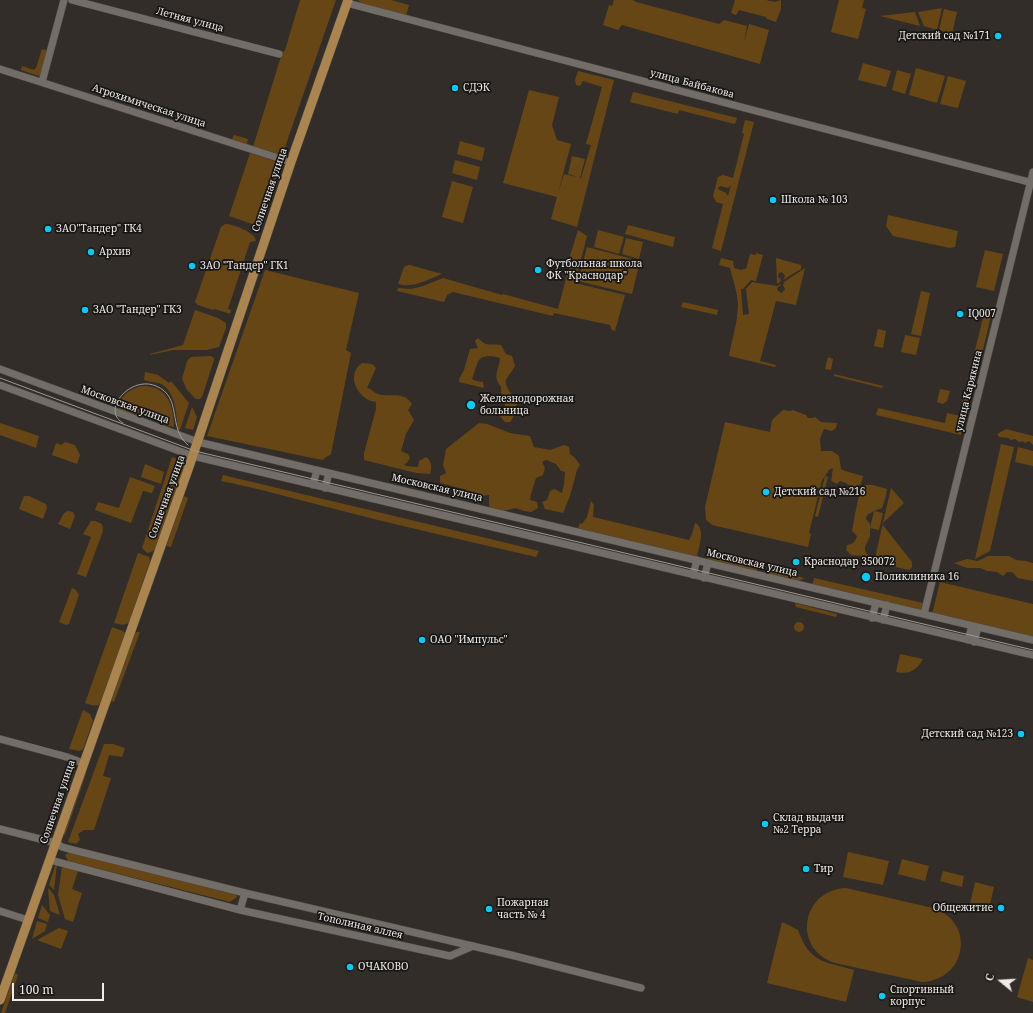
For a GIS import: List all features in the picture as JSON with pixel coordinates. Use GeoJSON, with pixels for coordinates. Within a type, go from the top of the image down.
{"type":"FeatureCollection","features":[{"type":"Feature","properties":{"kind":"main road","name":"Солнечная улица"},"geometry":{"type":"LineString","coordinates":[[0,1000],[198,442],[291,162],[347,1]]}},
{"type":"Feature","properties":{"kind":"street"},"geometry":{"type":"LineString","coordinates":[[42,82],[64,0]]}},
{"type":"Feature","properties":{"kind":"street","name":"Летняя улица"},"geometry":{"type":"LineString","coordinates":[[72,0],[279,54]]}},
{"type":"Feature","properties":{"kind":"street","name":"улица Байбакова"},"geometry":{"type":"LineString","coordinates":[[347,1],[727,104],[1032,183]]}},
{"type":"Feature","properties":{"kind":"street","name":"Агрохимическая улица"},"geometry":{"type":"LineString","coordinates":[[0,69],[291,162]]}},
{"type":"Feature","properties":{"kind":"street","name":"улица Карякина"},"geometry":{"type":"LineString","coordinates":[[924,614],[1032,183],[1033,172]]}},
{"type":"Feature","properties":{"kind":"street","name":"Московская улица"},"geometry":{"type":"LineString","coordinates":[[0,369],[198,442],[1033,640]]}},
{"type":"Feature","properties":{"kind":"street"},"geometry":{"type":"LineString","coordinates":[[0,385],[193,456],[1033,655]]}},
{"type":"Feature","properties":{"kind":"street"},"geometry":{"type":"LineString","coordinates":[[313,485],[317,470]]}},
{"type":"Feature","properties":{"kind":"street"},"geometry":{"type":"LineString","coordinates":[[325,488],[329,473]]}},
{"type":"Feature","properties":{"kind":"street"},"geometry":{"type":"LineString","coordinates":[[693,575],[697,560]]}},
{"type":"Feature","properties":{"kind":"street"},"geometry":{"type":"LineString","coordinates":[[704,578],[708,563]]}},
{"type":"Feature","properties":{"kind":"street"},"geometry":{"type":"LineString","coordinates":[[872,618],[876,603]]}},
{"type":"Feature","properties":{"kind":"street"},"geometry":{"type":"LineString","coordinates":[[883,620],[887,605]]}},
{"type":"Feature","properties":{"kind":"street"},"geometry":{"type":"LineString","coordinates":[[971,641],[975,626]]}},
{"type":"Feature","properties":{"kind":"street"},"geometry":{"type":"LineString","coordinates":[[0,739],[67,757],[83,763]]}},
{"type":"Feature","properties":{"kind":"street","name":"Тополиная аллея"},"geometry":{"type":"LineString","coordinates":[[0,829],[56,843],[62,847],[73,850],[245,893],[474,946],[641,988]]}},
{"type":"Feature","properties":{"kind":"street","name":"Тополиная аллея"},"geometry":{"type":"LineString","coordinates":[[50,860],[240,910],[450,956],[474,946]]}},
{"type":"Feature","properties":{"kind":"street"},"geometry":{"type":"LineString","coordinates":[[240,910],[245,893]]}},
{"type":"Feature","properties":{"kind":"street"},"geometry":{"type":"LineString","coordinates":[[0,911],[28,920]]}},
{"type":"Feature","properties":{"kind":"shaded area"},"geometry":{"type":"Polygon","coordinates":[[[300,0],[336,0],[284,150],[276,154],[253,147],[300,0]]]}},
{"type":"Feature","properties":{"kind":"shaded area"},"geometry":{"type":"Polygon","coordinates":[[[358,0],[391,0],[409,5],[406,16],[362,4],[358,0]]]}},
{"type":"Feature","properties":{"kind":"shaded area"},"geometry":{"type":"Polygon","coordinates":[[[614,0],[633,0],[719,24],[724,20],[747,26],[744,42],[749,24],[769,30],[760,64],[622,25],[618,30],[603,25],[609,5],[612,6],[614,0]]]}},
{"type":"Feature","properties":{"kind":"shaded area"},"geometry":{"type":"Polygon","coordinates":[[[735,0],[766,0],[775,2],[781,0],[781,9],[776,22],[767,19],[766,17],[739,10],[736,15],[731,13],[735,0]]]}},
{"type":"Feature","properties":{"kind":"shaded area"},"geometry":{"type":"Polygon","coordinates":[[[839,0],[864,0],[862,8],[866,9],[858,39],[831,32],[839,0]]]}},
{"type":"Feature","properties":{"kind":"shaded area"},"geometry":{"type":"Polygon","coordinates":[[[942,8],[937,30],[924,26],[918,12],[942,8]]]}},
{"type":"Feature","properties":{"kind":"shaded area"},"geometry":{"type":"Polygon","coordinates":[[[944,9],[957,12],[952,34],[939,30],[944,9]]]}},
{"type":"Feature","properties":{"kind":"shaded area"},"geometry":{"type":"Polygon","coordinates":[[[915,12],[920,26],[880,16],[915,12]]]}},
{"type":"Feature","properties":{"kind":"shaded area"},"geometry":{"type":"Polygon","coordinates":[[[42,49],[48,51],[41,75],[39,76],[21,70],[22,66],[34,70],[36,68],[42,49]]]}},
{"type":"Feature","properties":{"kind":"shaded area"},"geometry":{"type":"Polygon","coordinates":[[[863,63],[891,71],[886,87],[858,80],[863,63]]]}},
{"type":"Feature","properties":{"kind":"shaded area"},"geometry":{"type":"Polygon","coordinates":[[[916,68],[945,76],[937,103],[909,95],[916,68]]]}},
{"type":"Feature","properties":{"kind":"shaded area"},"geometry":{"type":"Polygon","coordinates":[[[897,70],[911,74],[905,94],[892,90],[897,70]]]}},
{"type":"Feature","properties":{"kind":"shaded area"},"geometry":{"type":"Polygon","coordinates":[[[578,71],[614,80],[577,227],[551,219],[557,197],[503,183],[529,90],[559,97],[552,125],[557,140],[571,144],[558,193],[564,174],[581,178],[591,145],[586,144],[602,87],[583,81],[580,86],[576,85],[575,80],[578,71]]]}},
{"type":"Feature","properties":{"kind":"shaded area"},"geometry":{"type":"Polygon","coordinates":[[[948,76],[966,81],[958,108],[940,104],[948,76]]]}},
{"type":"Feature","properties":{"kind":"shaded area"},"geometry":{"type":"Polygon","coordinates":[[[633,92],[737,118],[735,124],[679,110],[678,114],[630,102],[633,92]]]}},
{"type":"Feature","properties":{"kind":"shaded area"},"geometry":{"type":"Polygon","coordinates":[[[745,120],[754,122],[721,251],[712,248],[723,204],[716,202],[713,196],[718,177],[723,175],[733,178],[744,134],[742,133],[745,120]],[[731,185],[728,188],[720,186],[718,189],[726,193],[728,196],[731,185]]]}},
{"type":"Feature","properties":{"kind":"shaded area"},"geometry":{"type":"Polygon","coordinates":[[[234,135],[248,139],[247,144],[232,139],[234,135]]]}},
{"type":"Feature","properties":{"kind":"shaded area"},"geometry":{"type":"Polygon","coordinates":[[[460,141],[485,148],[482,161],[457,154],[460,141]]]}},
{"type":"Feature","properties":{"kind":"shaded area"},"geometry":{"type":"Polygon","coordinates":[[[250,153],[274,161],[277,163],[279,171],[262,218],[257,224],[252,224],[229,216],[250,153]]]}},
{"type":"Feature","properties":{"kind":"shaded area"},"geometry":{"type":"Polygon","coordinates":[[[572,156],[585,159],[580,178],[568,174],[572,156]]]}},
{"type":"Feature","properties":{"kind":"shaded area"},"geometry":{"type":"Polygon","coordinates":[[[455,160],[480,167],[477,180],[452,173],[455,160]]]}},
{"type":"Feature","properties":{"kind":"shaded area"},"geometry":{"type":"Polygon","coordinates":[[[452,181],[473,187],[463,223],[442,217],[452,181]]]}},
{"type":"Feature","properties":{"kind":"shaded area"},"geometry":{"type":"Polygon","coordinates":[[[888,215],[958,231],[955,247],[950,248],[893,236],[886,226],[888,215]]]}},
{"type":"Feature","properties":{"kind":"shaded area"},"geometry":{"type":"Polygon","coordinates":[[[225,224],[233,225],[248,232],[255,238],[256,241],[250,242],[228,309],[231,310],[230,314],[198,305],[195,302],[221,227],[225,224]]]}},
{"type":"Feature","properties":{"kind":"shaded area"},"geometry":{"type":"Polygon","coordinates":[[[628,225],[675,237],[673,247],[625,234],[628,225]]]}},
{"type":"Feature","properties":{"kind":"shaded area"},"geometry":{"type":"Polygon","coordinates":[[[578,230],[587,236],[575,283],[625,295],[615,331],[612,330],[610,325],[554,313],[553,316],[453,292],[447,295],[444,302],[397,291],[398,288],[411,289],[443,278],[558,309],[571,260],[570,256],[578,230]]]}},
{"type":"Feature","properties":{"kind":"shaded area"},"geometry":{"type":"Polygon","coordinates":[[[598,230],[624,237],[619,254],[594,247],[598,230]]]}},
{"type":"Feature","properties":{"kind":"shaded area"},"geometry":{"type":"Polygon","coordinates":[[[626,238],[643,242],[639,259],[622,254],[626,238]]]}},
{"type":"Feature","properties":{"kind":"shaded area"},"geometry":{"type":"Polygon","coordinates":[[[587,247],[640,261],[632,294],[578,281],[587,247]]]}},
{"type":"Feature","properties":{"kind":"shaded area"},"geometry":{"type":"Polygon","coordinates":[[[985,250],[1003,254],[994,291],[976,287],[985,250]]]}},
{"type":"Feature","properties":{"kind":"shaded area"},"geometry":{"type":"Polygon","coordinates":[[[756,253],[763,255],[756,281],[751,280],[743,289],[741,289],[743,315],[749,314],[746,289],[752,282],[777,286],[781,284],[777,289],[782,293],[785,289],[783,285],[784,282],[805,268],[796,305],[776,301],[760,361],[776,365],[775,367],[729,356],[737,317],[738,304],[730,268],[719,265],[721,258],[733,261],[734,268],[742,270],[746,269],[750,254],[756,255],[756,253]]]}},
{"type":"Feature","properties":{"kind":"shaded area"},"geometry":{"type":"Polygon","coordinates":[[[776,258],[801,265],[801,269],[783,280],[785,276],[782,272],[779,273],[778,277],[781,279],[777,284],[776,258]]]}},
{"type":"Feature","properties":{"kind":"shaded area"},"geometry":{"type":"Polygon","coordinates":[[[408,265],[442,274],[415,284],[398,284],[404,267],[408,265]]]}},
{"type":"Feature","properties":{"kind":"shaded area"},"geometry":{"type":"Polygon","coordinates":[[[265,270],[359,293],[346,350],[351,353],[331,454],[322,460],[207,436],[265,270]]]}},
{"type":"Feature","properties":{"kind":"shaded area"},"geometry":{"type":"Polygon","coordinates":[[[921,291],[930,293],[921,336],[911,334],[921,291]]]}},
{"type":"Feature","properties":{"kind":"shaded area"},"geometry":{"type":"Polygon","coordinates":[[[683,302],[718,310],[717,315],[681,307],[683,302]]]}},
{"type":"Feature","properties":{"kind":"shaded area"},"geometry":{"type":"Polygon","coordinates":[[[195,310],[218,318],[226,323],[226,328],[219,347],[207,350],[173,350],[150,355],[183,345],[195,310]]]}},
{"type":"Feature","properties":{"kind":"shaded area"},"geometry":{"type":"Polygon","coordinates":[[[984,314],[991,316],[969,408],[961,406],[984,314]]]}},
{"type":"Feature","properties":{"kind":"shaded area"},"geometry":{"type":"Polygon","coordinates":[[[878,329],[886,331],[883,348],[874,346],[878,329]]]}},
{"type":"Feature","properties":{"kind":"shaded area"},"geometry":{"type":"Polygon","coordinates":[[[905,335],[920,338],[916,355],[901,352],[905,335]]]}},
{"type":"Feature","properties":{"kind":"shaded area"},"geometry":{"type":"Polygon","coordinates":[[[478,338],[486,344],[501,345],[506,354],[512,356],[515,366],[506,382],[517,403],[514,416],[510,422],[505,422],[499,415],[505,405],[504,398],[501,394],[501,387],[496,376],[500,358],[487,356],[478,361],[472,379],[483,382],[484,388],[459,382],[470,349],[478,348],[475,341],[478,338]]]}},
{"type":"Feature","properties":{"kind":"shaded area"},"geometry":{"type":"Polygon","coordinates":[[[211,356],[214,360],[202,397],[200,399],[196,399],[187,390],[182,379],[187,361],[191,357],[211,356]]]}},
{"type":"Feature","properties":{"kind":"shaded area"},"geometry":{"type":"Polygon","coordinates":[[[828,357],[833,359],[831,370],[825,369],[828,357]]]}},
{"type":"Feature","properties":{"kind":"shaded area"},"geometry":{"type":"Polygon","coordinates":[[[362,363],[372,364],[376,368],[367,388],[378,394],[405,397],[412,404],[408,410],[414,420],[406,434],[401,451],[408,454],[410,458],[407,463],[404,464],[406,466],[418,467],[419,461],[426,457],[431,464],[430,474],[416,473],[364,460],[364,453],[376,409],[376,402],[368,400],[362,396],[354,382],[355,372],[362,363]]]}},
{"type":"Feature","properties":{"kind":"shaded area"},"geometry":{"type":"Polygon","coordinates":[[[145,372],[158,375],[169,383],[171,381],[189,403],[180,430],[178,429],[175,405],[171,394],[163,385],[144,380],[145,372]]]}},
{"type":"Feature","properties":{"kind":"shaded area"},"geometry":{"type":"Polygon","coordinates":[[[834,374],[883,386],[882,388],[834,376],[834,374]]]}},
{"type":"Feature","properties":{"kind":"shaded area"},"geometry":{"type":"Polygon","coordinates":[[[142,386],[158,389],[167,398],[173,412],[174,427],[165,425],[152,417],[153,414],[142,410],[140,414],[127,413],[118,409],[121,400],[129,391],[142,386]]]}},
{"type":"Feature","properties":{"kind":"shaded area"},"geometry":{"type":"Polygon","coordinates":[[[940,389],[950,391],[947,401],[943,404],[937,402],[940,389]]]}},
{"type":"Feature","properties":{"kind":"shaded area"},"geometry":{"type":"Polygon","coordinates":[[[192,407],[197,417],[193,430],[185,428],[192,407]]]}},
{"type":"Feature","properties":{"kind":"shaded area"},"geometry":{"type":"Polygon","coordinates":[[[878,408],[945,423],[947,413],[965,417],[961,435],[876,415],[878,408]]]}},
{"type":"Feature","properties":{"kind":"shaded area","name":"Детский сад №216"},"geometry":{"type":"Polygon","coordinates":[[[783,410],[793,410],[806,415],[808,418],[815,417],[821,422],[837,423],[836,428],[832,431],[824,429],[820,439],[821,451],[832,451],[839,456],[841,469],[863,476],[861,484],[852,488],[846,483],[840,481],[837,484],[831,481],[833,468],[829,470],[822,480],[809,533],[811,534],[808,547],[712,525],[706,520],[705,507],[725,422],[770,432],[772,420],[783,410]]]}},
{"type":"Feature","properties":{"kind":"shaded area"},"geometry":{"type":"Polygon","coordinates":[[[0,423],[39,436],[36,448],[0,435],[0,423]]]}},
{"type":"Feature","properties":{"kind":"shaded area"},"geometry":{"type":"Polygon","coordinates":[[[479,423],[487,424],[510,433],[530,436],[534,447],[550,450],[564,445],[569,447],[570,454],[580,465],[563,513],[545,509],[542,502],[547,500],[550,491],[554,489],[562,493],[564,484],[565,472],[561,471],[556,464],[546,460],[542,462],[545,468],[543,475],[536,478],[530,500],[537,502],[538,508],[531,512],[515,508],[504,511],[490,509],[489,495],[477,498],[466,496],[467,490],[440,483],[440,476],[446,473],[443,465],[446,449],[479,423]]]}},
{"type":"Feature","properties":{"kind":"shaded area"},"geometry":{"type":"Polygon","coordinates":[[[1006,429],[1033,436],[1033,445],[1029,441],[1025,443],[1023,441],[1019,442],[1015,439],[1010,440],[1009,438],[999,437],[997,434],[1006,429]]]}},
{"type":"Feature","properties":{"kind":"shaded area"},"geometry":{"type":"Polygon","coordinates":[[[65,442],[75,445],[80,455],[77,464],[52,455],[56,443],[61,445],[65,442]]]}},
{"type":"Feature","properties":{"kind":"shaded area"},"geometry":{"type":"Polygon","coordinates":[[[1001,444],[1014,447],[990,551],[975,559],[1001,444]]]}},
{"type":"Feature","properties":{"kind":"shaded area"},"geometry":{"type":"Polygon","coordinates":[[[1018,447],[1033,451],[1033,466],[1015,462],[1018,447]]]}},
{"type":"Feature","properties":{"kind":"shaded area"},"geometry":{"type":"Polygon","coordinates":[[[172,457],[179,460],[184,465],[184,470],[155,549],[147,553],[142,548],[172,457]]]}},
{"type":"Feature","properties":{"kind":"shaded area"},"geometry":{"type":"Polygon","coordinates":[[[145,464],[164,472],[161,484],[141,477],[145,464]]]}},
{"type":"Feature","properties":{"kind":"shaded area"},"geometry":{"type":"Polygon","coordinates":[[[223,475],[539,551],[536,557],[405,527],[221,481],[223,475]]]}},
{"type":"Feature","properties":{"kind":"shaded area"},"geometry":{"type":"Polygon","coordinates":[[[825,476],[828,477],[818,517],[815,516],[825,476]]]}},
{"type":"Feature","properties":{"kind":"shaded area"},"geometry":{"type":"Polygon","coordinates":[[[130,477],[155,486],[152,493],[143,491],[131,523],[95,510],[98,502],[119,508],[130,477]]]}},
{"type":"Feature","properties":{"kind":"shaded area"},"geometry":{"type":"Polygon","coordinates":[[[873,485],[887,489],[882,508],[867,515],[866,519],[870,524],[870,536],[865,550],[866,553],[872,557],[871,559],[863,556],[851,555],[846,550],[847,545],[854,542],[857,536],[852,531],[857,502],[862,486],[873,485]]]}},
{"type":"Feature","properties":{"kind":"shaded area"},"geometry":{"type":"Polygon","coordinates":[[[891,488],[904,503],[883,523],[891,488]]]}},
{"type":"Feature","properties":{"kind":"shaded area"},"geometry":{"type":"Polygon","coordinates":[[[24,496],[29,496],[46,504],[47,508],[43,519],[19,509],[24,496]]]}},
{"type":"Feature","properties":{"kind":"shaded area"},"geometry":{"type":"Polygon","coordinates":[[[184,496],[188,498],[171,547],[167,546],[167,544],[184,496]]]}},
{"type":"Feature","properties":{"kind":"shaded area"},"geometry":{"type":"Polygon","coordinates":[[[591,501],[594,505],[593,517],[689,540],[695,523],[698,525],[701,533],[697,557],[578,528],[580,523],[582,524],[587,517],[591,501]]]}},
{"type":"Feature","properties":{"kind":"shaded area"},"geometry":{"type":"Polygon","coordinates":[[[68,511],[73,512],[75,516],[70,529],[58,524],[64,513],[68,511]]]}},
{"type":"Feature","properties":{"kind":"shaded area"},"geometry":{"type":"Polygon","coordinates":[[[874,511],[883,513],[879,530],[870,528],[874,511]]]}},
{"type":"Feature","properties":{"kind":"shaded area"},"geometry":{"type":"Polygon","coordinates":[[[91,521],[102,524],[103,531],[86,577],[77,574],[91,537],[83,534],[91,521]]]}},
{"type":"Feature","properties":{"kind":"shaded area"},"geometry":{"type":"Polygon","coordinates":[[[883,525],[912,562],[912,567],[909,570],[874,562],[883,525]]]}},
{"type":"Feature","properties":{"kind":"shaded area"},"geometry":{"type":"Polygon","coordinates":[[[138,553],[149,557],[150,561],[129,623],[123,625],[114,623],[138,553]]]}},
{"type":"Feature","properties":{"kind":"shaded area"},"geometry":{"type":"Polygon","coordinates":[[[709,554],[752,564],[757,566],[757,572],[708,561],[707,559],[709,554]]]}},
{"type":"Feature","properties":{"kind":"shaded area"},"geometry":{"type":"Polygon","coordinates":[[[988,556],[1009,556],[1016,560],[1033,563],[1033,581],[1018,578],[1012,572],[1007,572],[1003,576],[997,572],[987,571],[980,568],[967,568],[954,563],[967,559],[978,561],[988,556]]]}},
{"type":"Feature","properties":{"kind":"shaded area"},"geometry":{"type":"Polygon","coordinates":[[[769,569],[804,578],[798,582],[766,574],[769,569]]]}},
{"type":"Feature","properties":{"kind":"shaded area"},"geometry":{"type":"Polygon","coordinates":[[[814,578],[923,603],[921,611],[812,586],[814,578]]]}},
{"type":"Feature","properties":{"kind":"shaded area"},"geometry":{"type":"Polygon","coordinates":[[[940,582],[1033,604],[1033,637],[932,614],[940,582]]]}},
{"type":"Feature","properties":{"kind":"shaded area"},"geometry":{"type":"Polygon","coordinates":[[[72,588],[76,590],[79,595],[69,624],[66,625],[59,622],[72,588]]]}},
{"type":"Feature","properties":{"kind":"shaded area"},"geometry":{"type":"Polygon","coordinates":[[[795,603],[837,614],[836,617],[796,607],[795,603]]]}},
{"type":"Feature","properties":{"kind":"shaded area"},"geometry":{"type":"Polygon","coordinates":[[[799,622],[804,627],[799,632],[794,627],[799,622]]]}},
{"type":"Feature","properties":{"kind":"shaded area"},"geometry":{"type":"Polygon","coordinates":[[[112,627],[123,631],[126,634],[100,704],[91,705],[85,703],[112,627]]]}},
{"type":"Feature","properties":{"kind":"shaded area"},"geometry":{"type":"Polygon","coordinates":[[[140,632],[114,702],[111,701],[110,699],[135,633],[140,632]]]}},
{"type":"Feature","properties":{"kind":"shaded area"},"geometry":{"type":"Polygon","coordinates":[[[900,654],[923,659],[912,671],[905,673],[896,672],[900,654]]]}},
{"type":"Feature","properties":{"kind":"shaded area"},"geometry":{"type":"Polygon","coordinates":[[[83,710],[90,714],[93,721],[83,749],[80,751],[69,749],[83,710]]]}},
{"type":"Feature","properties":{"kind":"shaded area"},"geometry":{"type":"Polygon","coordinates":[[[104,744],[113,744],[125,748],[122,757],[109,755],[103,776],[111,778],[94,830],[84,830],[78,834],[80,840],[76,844],[68,842],[104,744]]]}},
{"type":"Feature","properties":{"kind":"shaded area"},"geometry":{"type":"Polygon","coordinates":[[[85,771],[86,774],[65,835],[62,835],[85,771]]]}},
{"type":"Feature","properties":{"kind":"shaded area"},"geometry":{"type":"Polygon","coordinates":[[[70,852],[235,893],[237,897],[230,902],[68,861],[65,855],[70,852]]]}},
{"type":"Feature","properties":{"kind":"shaded area"},"geometry":{"type":"Polygon","coordinates":[[[848,852],[889,861],[883,885],[843,877],[848,852]]]}},
{"type":"Feature","properties":{"kind":"shaded area"},"geometry":{"type":"Polygon","coordinates":[[[902,859],[929,866],[925,881],[898,874],[902,859]]]}},
{"type":"Feature","properties":{"kind":"shaded area"},"geometry":{"type":"Polygon","coordinates":[[[57,864],[54,890],[49,885],[57,864]]]}},
{"type":"Feature","properties":{"kind":"shaded area"},"geometry":{"type":"Polygon","coordinates":[[[62,866],[78,871],[72,889],[82,893],[73,922],[65,919],[58,895],[62,866]]]}},
{"type":"Feature","properties":{"kind":"shaded area"},"geometry":{"type":"Polygon","coordinates":[[[943,871],[964,876],[962,887],[940,881],[943,871]]]}},
{"type":"Feature","properties":{"kind":"shaded area"},"geometry":{"type":"Polygon","coordinates":[[[975,882],[994,887],[989,909],[970,904],[975,882]]]}},
{"type":"Feature","properties":{"kind":"shaded area"},"geometry":{"type":"Polygon","coordinates":[[[48,888],[54,895],[60,915],[50,911],[48,888]]]}},
{"type":"Feature","properties":{"kind":"shaded area"},"geometry":{"type":"Polygon","coordinates":[[[846,888],[933,908],[947,915],[956,925],[960,937],[960,950],[957,961],[949,972],[937,979],[922,982],[835,963],[821,956],[812,946],[808,934],[808,921],[811,909],[819,899],[831,891],[846,888]]]}},
{"type":"Feature","properties":{"kind":"shaded area"},"geometry":{"type":"Polygon","coordinates":[[[42,905],[50,915],[48,922],[38,918],[42,905]]]}},
{"type":"Feature","properties":{"kind":"shaded area"},"geometry":{"type":"Polygon","coordinates":[[[37,921],[47,924],[45,931],[32,939],[37,921]]]}},
{"type":"Feature","properties":{"kind":"shaded area"},"geometry":{"type":"Polygon","coordinates":[[[782,922],[798,930],[807,949],[819,959],[854,970],[846,1002],[767,983],[782,922]]]}},
{"type":"Feature","properties":{"kind":"shaded area"},"geometry":{"type":"Polygon","coordinates":[[[59,928],[68,931],[61,949],[37,940],[59,928]]]}},
{"type":"Feature","properties":{"kind":"shaded area"},"geometry":{"type":"Polygon","coordinates":[[[1028,958],[1033,960],[1033,1002],[1017,997],[1028,958]]]}},
{"type":"Feature","properties":{"kind":"shaded area"},"geometry":{"type":"Polygon","coordinates":[[[15,973],[18,975],[5,1013],[1,1013],[15,973]]]}},
{"type":"Feature","properties":{"kind":"tram line"},"geometry":{"type":"LineString","coordinates":[[0,378],[195,451],[1033,650]]}},
{"type":"Feature","properties":{"kind":"tram line"},"geometry":{"type":"LineString","coordinates":[[123,423],[117,417],[115,410],[117,403],[122,396],[129,389],[137,385],[146,384],[156,386],[164,391],[169,397],[178,430],[188,445]]}},
{"type":"Feature","properties":{"kind":"place","name":"Детский сад №171"},"geometry":{"type":"Point","coordinates":[998,36]}},
{"type":"Feature","properties":{"kind":"place","name":"СДЭК"},"geometry":{"type":"Point","coordinates":[455,88]}},
{"type":"Feature","properties":{"kind":"place","name":"Школа № 103"},"geometry":{"type":"Point","coordinates":[773,200]}},
{"type":"Feature","properties":{"kind":"place","name":"ЗАО\"Тандер\" ГК4"},"geometry":{"type":"Point","coordinates":[48,229]}},
{"type":"Feature","properties":{"kind":"place","name":"Архив"},"geometry":{"type":"Point","coordinates":[91,252]}},
{"type":"Feature","properties":{"kind":"place","name":"ЗАО \"Тандер\" ГК1"},"geometry":{"type":"Point","coordinates":[192,266]}},
{"type":"Feature","properties":{"kind":"place","name":"Футбольная школа ФК \"Краснодар\""},"geometry":{"type":"Point","coordinates":[538,270]}},
{"type":"Feature","properties":{"kind":"place","name":"ЗАО \"Тандер\" ГК3"},"geometry":{"type":"Point","coordinates":[85,310]}},
{"type":"Feature","properties":{"kind":"place","name":"IQ007"},"geometry":{"type":"Point","coordinates":[960,314]}},
{"type":"Feature","properties":{"kind":"place","name":"Железнодорожная больница"},"geometry":{"type":"Point","coordinates":[471,405]}},
{"type":"Feature","properties":{"kind":"place","name":"Детский сад №216"},"geometry":{"type":"Point","coordinates":[766,492]}},
{"type":"Feature","properties":{"kind":"place","name":"Краснодар 350072"},"geometry":{"type":"Point","coordinates":[796,562]}},
{"type":"Feature","properties":{"kind":"place","name":"Поликлиника 16"},"geometry":{"type":"Point","coordinates":[866,577]}},
{"type":"Feature","properties":{"kind":"place","name":"ОАО \"Импульс\""},"geometry":{"type":"Point","coordinates":[422,640]}},
{"type":"Feature","properties":{"kind":"place","name":"Детский сад №123"},"geometry":{"type":"Point","coordinates":[1021,734]}},
{"type":"Feature","properties":{"kind":"place","name":"Склад выдачи №2 Терра"},"geometry":{"type":"Point","coordinates":[765,824]}},
{"type":"Feature","properties":{"kind":"place","name":"Тир"},"geometry":{"type":"Point","coordinates":[806,869]}},
{"type":"Feature","properties":{"kind":"place","name":"Общежитие"},"geometry":{"type":"Point","coordinates":[1001,908]}},
{"type":"Feature","properties":{"kind":"place","name":"Пожарная часть № 4"},"geometry":{"type":"Point","coordinates":[489,909]}},
{"type":"Feature","properties":{"kind":"place","name":"ОЧАКОВО"},"geometry":{"type":"Point","coordinates":[350,967]}},
{"type":"Feature","properties":{"kind":"place","name":"Спортивный корпус"},"geometry":{"type":"Point","coordinates":[882,996]}}]}
